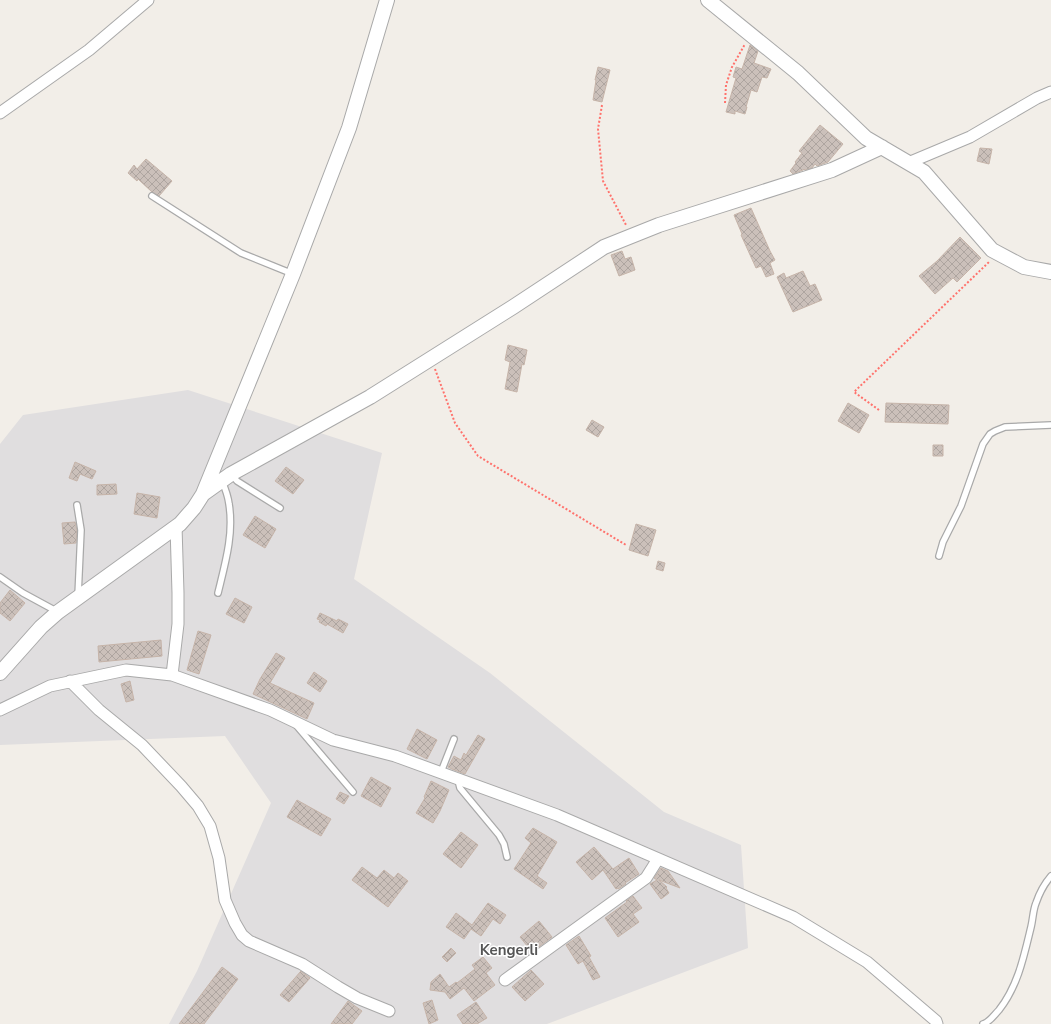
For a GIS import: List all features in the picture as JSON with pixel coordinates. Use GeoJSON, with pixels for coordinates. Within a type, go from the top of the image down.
{"type":"FeatureCollection","features":[{"type":"Feature","properties":{"kind":"street"},"geometry":{"type":"LineString","coordinates":[[0,113],[89,50],[148,0]]}},
{"type":"Feature","properties":{"kind":"street"},"geometry":{"type":"LineString","coordinates":[[0,673],[42,627],[58,612],[176,526],[194,508],[202,494],[293,274],[349,128],[387,0]]}},
{"type":"Feature","properties":{"kind":"street"},"geometry":{"type":"LineString","coordinates":[[708,0],[798,73],[866,138],[924,172],[992,250],[1024,268],[1051,272]]}},
{"type":"Feature","properties":{"kind":"street"},"geometry":{"type":"LineString","coordinates":[[908,162],[970,137],[1037,98],[1051,92]]}},
{"type":"Feature","properties":{"kind":"street"},"geometry":{"type":"LineString","coordinates":[[202,494],[227,477],[370,397],[513,307],[604,247],[659,225],[832,170],[882,147]]}},
{"type":"Feature","properties":{"kind":"street"},"geometry":{"type":"LineString","coordinates":[[172,675],[178,624],[176,526]]}},
{"type":"Feature","properties":{"kind":"street"},"geometry":{"type":"LineString","coordinates":[[0,710],[50,686],[126,670],[172,675],[270,710],[333,740],[395,756],[557,815],[794,917],[867,962],[936,1021],[937,1024]]}},
{"type":"Feature","properties":{"kind":"street"},"geometry":{"type":"LineString","coordinates":[[70,682],[99,710],[142,745],[198,806],[210,826],[219,858],[225,900],[242,935],[249,941],[302,964],[357,998],[389,1011]]}},
{"type":"Feature","properties":{"kind":"street"},"geometry":{"type":"LineString","coordinates":[[505,980],[646,878],[658,859]]}},
{"type":"Feature","properties":{"kind":"lane"},"geometry":{"type":"LineString","coordinates":[[152,196],[241,253],[293,274]]}},
{"type":"Feature","properties":{"kind":"lane"},"geometry":{"type":"LineString","coordinates":[[939,556],[942,542],[961,506],[983,444],[990,434],[1005,427],[1051,425]]}},
{"type":"Feature","properties":{"kind":"lane"},"geometry":{"type":"LineString","coordinates":[[227,477],[280,508]]}},
{"type":"Feature","properties":{"kind":"lane"},"geometry":{"type":"LineString","coordinates":[[218,593],[228,554],[230,525],[227,477]]}},
{"type":"Feature","properties":{"kind":"lane"},"geometry":{"type":"LineString","coordinates":[[77,505],[81,530],[77,595],[79,598]]}},
{"type":"Feature","properties":{"kind":"lane"},"geometry":{"type":"LineString","coordinates":[[0,577],[23,593],[58,612]]}},
{"type":"Feature","properties":{"kind":"lane"},"geometry":{"type":"LineString","coordinates":[[292,720],[353,792]]}},
{"type":"Feature","properties":{"kind":"lane"},"geometry":{"type":"LineString","coordinates":[[441,772],[454,740]]}},
{"type":"Feature","properties":{"kind":"lane"},"geometry":{"type":"LineString","coordinates":[[459,779],[458,784],[460,788],[499,835],[504,844],[507,857]]}},
{"type":"Feature","properties":{"kind":"lane"},"geometry":{"type":"LineString","coordinates":[[983,1024],[994,1017],[1007,999],[1017,978],[1036,902],[1047,880],[1051,876]]}},
{"type":"Feature","properties":{"kind":"path"},"geometry":{"type":"LineString","coordinates":[[725,103],[726,85],[732,66],[746,44],[758,40]]}},
{"type":"Feature","properties":{"kind":"path"},"geometry":{"type":"LineString","coordinates":[[602,104],[598,129],[603,181],[631,236]]}},
{"type":"Feature","properties":{"kind":"path"},"geometry":{"type":"LineString","coordinates":[[879,410],[854,392],[991,260],[992,250]]}},
{"type":"Feature","properties":{"kind":"path"},"geometry":{"type":"LineString","coordinates":[[431,359],[456,423],[478,456],[626,545]]}},
{"type":"Feature","properties":{"kind":"shaded area"},"geometry":{"type":"Polygon","coordinates":[[[188,390],[382,453],[354,579],[490,673],[664,812],[741,845],[748,948],[547,1024],[169,1024],[197,971],[271,803],[225,736],[0,745],[0,444],[23,415],[188,390]]]}},
{"type":"Feature","properties":{"kind":"building"},"geometry":{"type":"Polygon","coordinates":[[[750,45],[758,51],[754,63],[771,69],[767,78],[762,77],[757,92],[751,90],[745,114],[735,111],[735,114],[726,112],[736,78],[733,77],[736,67],[742,69],[750,45]]]}},
{"type":"Feature","properties":{"kind":"building"},"geometry":{"type":"Polygon","coordinates":[[[598,67],[610,70],[602,102],[593,100],[598,67]]]}},
{"type":"Feature","properties":{"kind":"building"},"geometry":{"type":"Polygon","coordinates":[[[820,125],[843,144],[828,162],[817,166],[815,164],[812,168],[804,169],[793,174],[790,171],[802,153],[799,151],[820,125]]]}},
{"type":"Feature","properties":{"kind":"building"},"geometry":{"type":"Polygon","coordinates":[[[980,148],[992,149],[989,164],[977,161],[980,148]]]}},
{"type":"Feature","properties":{"kind":"building"},"geometry":{"type":"Polygon","coordinates":[[[146,159],[172,181],[159,196],[128,173],[134,165],[137,169],[146,159]]]}},
{"type":"Feature","properties":{"kind":"building"},"geometry":{"type":"Polygon","coordinates":[[[751,208],[775,260],[770,263],[774,274],[766,277],[761,266],[756,268],[741,235],[742,234],[734,215],[751,208]]]}},
{"type":"Feature","properties":{"kind":"building"},"geometry":{"type":"Polygon","coordinates":[[[960,237],[981,258],[957,282],[953,278],[935,294],[919,276],[937,261],[960,237]]]}},
{"type":"Feature","properties":{"kind":"building"},"geometry":{"type":"Polygon","coordinates":[[[622,251],[625,259],[631,257],[635,270],[619,276],[611,255],[622,251]]]}},
{"type":"Feature","properties":{"kind":"building"},"geometry":{"type":"Polygon","coordinates":[[[803,271],[810,286],[815,284],[822,300],[793,312],[777,277],[784,273],[786,278],[803,271]]]}},
{"type":"Feature","properties":{"kind":"building"},"geometry":{"type":"Polygon","coordinates":[[[508,345],[527,350],[524,365],[522,364],[517,392],[505,389],[510,362],[505,360],[508,345]]]}},
{"type":"Feature","properties":{"kind":"building"},"geometry":{"type":"Polygon","coordinates":[[[848,403],[869,415],[859,433],[838,421],[848,403]]]}},
{"type":"Feature","properties":{"kind":"building"},"geometry":{"type":"Polygon","coordinates":[[[886,403],[949,405],[948,424],[885,422],[886,403]]]}},
{"type":"Feature","properties":{"kind":"building"},"geometry":{"type":"Polygon","coordinates":[[[592,420],[604,427],[598,437],[586,430],[592,420]]]}},
{"type":"Feature","properties":{"kind":"building"},"geometry":{"type":"Polygon","coordinates":[[[933,445],[943,445],[943,456],[933,456],[933,445]]]}},
{"type":"Feature","properties":{"kind":"building"},"geometry":{"type":"Polygon","coordinates":[[[75,462],[96,471],[92,479],[80,474],[77,481],[69,478],[75,462]]]}},
{"type":"Feature","properties":{"kind":"building"},"geometry":{"type":"Polygon","coordinates":[[[286,467],[304,480],[293,494],[275,481],[286,467]]]}},
{"type":"Feature","properties":{"kind":"building"},"geometry":{"type":"Polygon","coordinates":[[[116,484],[117,494],[97,495],[97,485],[116,484]]]}},
{"type":"Feature","properties":{"kind":"building"},"geometry":{"type":"Polygon","coordinates":[[[137,493],[160,497],[157,518],[134,514],[137,493]]]}},
{"type":"Feature","properties":{"kind":"building"},"geometry":{"type":"Polygon","coordinates":[[[255,516],[276,529],[265,548],[243,535],[255,516]]]}},
{"type":"Feature","properties":{"kind":"building"},"geometry":{"type":"Polygon","coordinates":[[[75,522],[77,530],[76,543],[64,544],[62,523],[75,522]]]}},
{"type":"Feature","properties":{"kind":"building"},"geometry":{"type":"Polygon","coordinates":[[[636,524],[656,530],[648,556],[629,550],[636,524]]]}},
{"type":"Feature","properties":{"kind":"building"},"geometry":{"type":"Polygon","coordinates":[[[658,561],[665,563],[663,571],[656,569],[658,561]]]}},
{"type":"Feature","properties":{"kind":"building"},"geometry":{"type":"Polygon","coordinates":[[[10,590],[25,603],[10,621],[0,613],[0,603],[10,590]]]}},
{"type":"Feature","properties":{"kind":"building"},"geometry":{"type":"Polygon","coordinates":[[[235,598],[252,607],[244,623],[226,614],[235,598]]]}},
{"type":"Feature","properties":{"kind":"building"},"geometry":{"type":"Polygon","coordinates":[[[320,613],[337,621],[338,619],[348,624],[343,633],[327,624],[326,626],[319,622],[320,620],[317,619],[320,613]]]}},
{"type":"Feature","properties":{"kind":"building"},"geometry":{"type":"Polygon","coordinates":[[[198,631],[211,635],[199,674],[187,670],[198,631]]]}},
{"type":"Feature","properties":{"kind":"building"},"geometry":{"type":"Polygon","coordinates":[[[161,640],[162,656],[99,662],[98,646],[161,640]]]}},
{"type":"Feature","properties":{"kind":"building"},"geometry":{"type":"Polygon","coordinates":[[[276,653],[285,658],[270,683],[314,703],[307,719],[253,694],[260,679],[276,653]]]}},
{"type":"Feature","properties":{"kind":"building"},"geometry":{"type":"Polygon","coordinates":[[[314,672],[327,681],[320,692],[307,683],[314,672]]]}},
{"type":"Feature","properties":{"kind":"building"},"geometry":{"type":"Polygon","coordinates":[[[130,681],[134,700],[126,702],[121,684],[130,681]]]}},
{"type":"Feature","properties":{"kind":"building"},"geometry":{"type":"Polygon","coordinates":[[[417,729],[437,740],[427,759],[407,749],[417,729]]]}},
{"type":"Feature","properties":{"kind":"building"},"geometry":{"type":"Polygon","coordinates":[[[478,735],[485,739],[465,774],[448,767],[454,756],[461,760],[464,753],[466,755],[478,735]]]}},
{"type":"Feature","properties":{"kind":"building"},"geometry":{"type":"Polygon","coordinates":[[[371,777],[391,788],[381,807],[361,796],[371,777]]]}},
{"type":"Feature","properties":{"kind":"building"},"geometry":{"type":"Polygon","coordinates":[[[431,781],[449,790],[433,823],[416,813],[425,798],[424,797],[431,781]]]}},
{"type":"Feature","properties":{"kind":"building"},"geometry":{"type":"Polygon","coordinates":[[[340,792],[349,796],[344,804],[336,799],[340,792]]]}},
{"type":"Feature","properties":{"kind":"building"},"geometry":{"type":"Polygon","coordinates":[[[297,800],[331,819],[321,836],[287,817],[297,800]]]}},
{"type":"Feature","properties":{"kind":"building"},"geometry":{"type":"Polygon","coordinates":[[[533,828],[557,842],[537,876],[547,883],[543,889],[514,869],[531,843],[525,838],[533,828]]]}},
{"type":"Feature","properties":{"kind":"building"},"geometry":{"type":"Polygon","coordinates":[[[461,832],[478,845],[461,868],[443,854],[461,832]]]}},
{"type":"Feature","properties":{"kind":"building"},"geometry":{"type":"Polygon","coordinates":[[[594,847],[613,869],[629,858],[639,874],[618,889],[616,889],[603,870],[592,880],[576,862],[594,847]]]}},
{"type":"Feature","properties":{"kind":"building"},"geometry":{"type":"Polygon","coordinates":[[[362,867],[377,878],[384,870],[394,878],[398,873],[408,881],[388,907],[352,880],[362,867]]]}},
{"type":"Feature","properties":{"kind":"building"},"geometry":{"type":"Polygon","coordinates":[[[661,868],[668,871],[680,888],[659,880],[667,887],[666,888],[669,893],[661,899],[650,884],[657,880],[654,878],[661,868]]]}},
{"type":"Feature","properties":{"kind":"building"},"geometry":{"type":"Polygon","coordinates":[[[633,896],[642,908],[633,914],[639,922],[618,937],[605,918],[633,896]]]}},
{"type":"Feature","properties":{"kind":"building"},"geometry":{"type":"Polygon","coordinates":[[[488,903],[506,915],[500,924],[493,919],[481,936],[471,929],[464,939],[446,927],[456,913],[472,925],[488,903]]]}},
{"type":"Feature","properties":{"kind":"building"},"geometry":{"type":"Polygon","coordinates":[[[539,921],[552,937],[532,952],[520,937],[539,921]]]}},
{"type":"Feature","properties":{"kind":"building"},"geometry":{"type":"Polygon","coordinates":[[[579,936],[591,956],[589,957],[600,977],[593,980],[583,961],[578,964],[566,945],[579,936]]]}},
{"type":"Feature","properties":{"kind":"building"},"geometry":{"type":"Polygon","coordinates":[[[451,948],[456,953],[447,962],[442,957],[451,948]]]}},
{"type":"Feature","properties":{"kind":"building"},"geometry":{"type":"Polygon","coordinates":[[[483,957],[492,968],[486,973],[495,985],[474,1001],[464,988],[450,999],[445,992],[430,990],[431,982],[440,974],[449,987],[456,982],[457,983],[475,969],[472,965],[483,957]]]}},
{"type":"Feature","properties":{"kind":"building"},"geometry":{"type":"Polygon","coordinates":[[[222,967],[238,979],[204,1024],[179,1024],[222,967]]]}},
{"type":"Feature","properties":{"kind":"building"},"geometry":{"type":"Polygon","coordinates":[[[531,970],[544,984],[525,1001],[512,987],[531,970]]]}},
{"type":"Feature","properties":{"kind":"building"},"geometry":{"type":"Polygon","coordinates":[[[301,971],[310,978],[289,1002],[280,995],[301,971]]]}},
{"type":"Feature","properties":{"kind":"building"},"geometry":{"type":"Polygon","coordinates":[[[432,1000],[438,1020],[429,1024],[423,1003],[432,1000]]]}},
{"type":"Feature","properties":{"kind":"building"},"geometry":{"type":"Polygon","coordinates":[[[348,1001],[362,1011],[352,1024],[331,1024],[348,1001]]]}},
{"type":"Feature","properties":{"kind":"building"},"geometry":{"type":"Polygon","coordinates":[[[476,1002],[487,1018],[477,1024],[463,1024],[457,1015],[476,1002]]]}},
{"type":"Feature","properties":{"kind":"district","name":"Kengerli"},"geometry":{"type":"Point","coordinates":[509,950]}}]}
